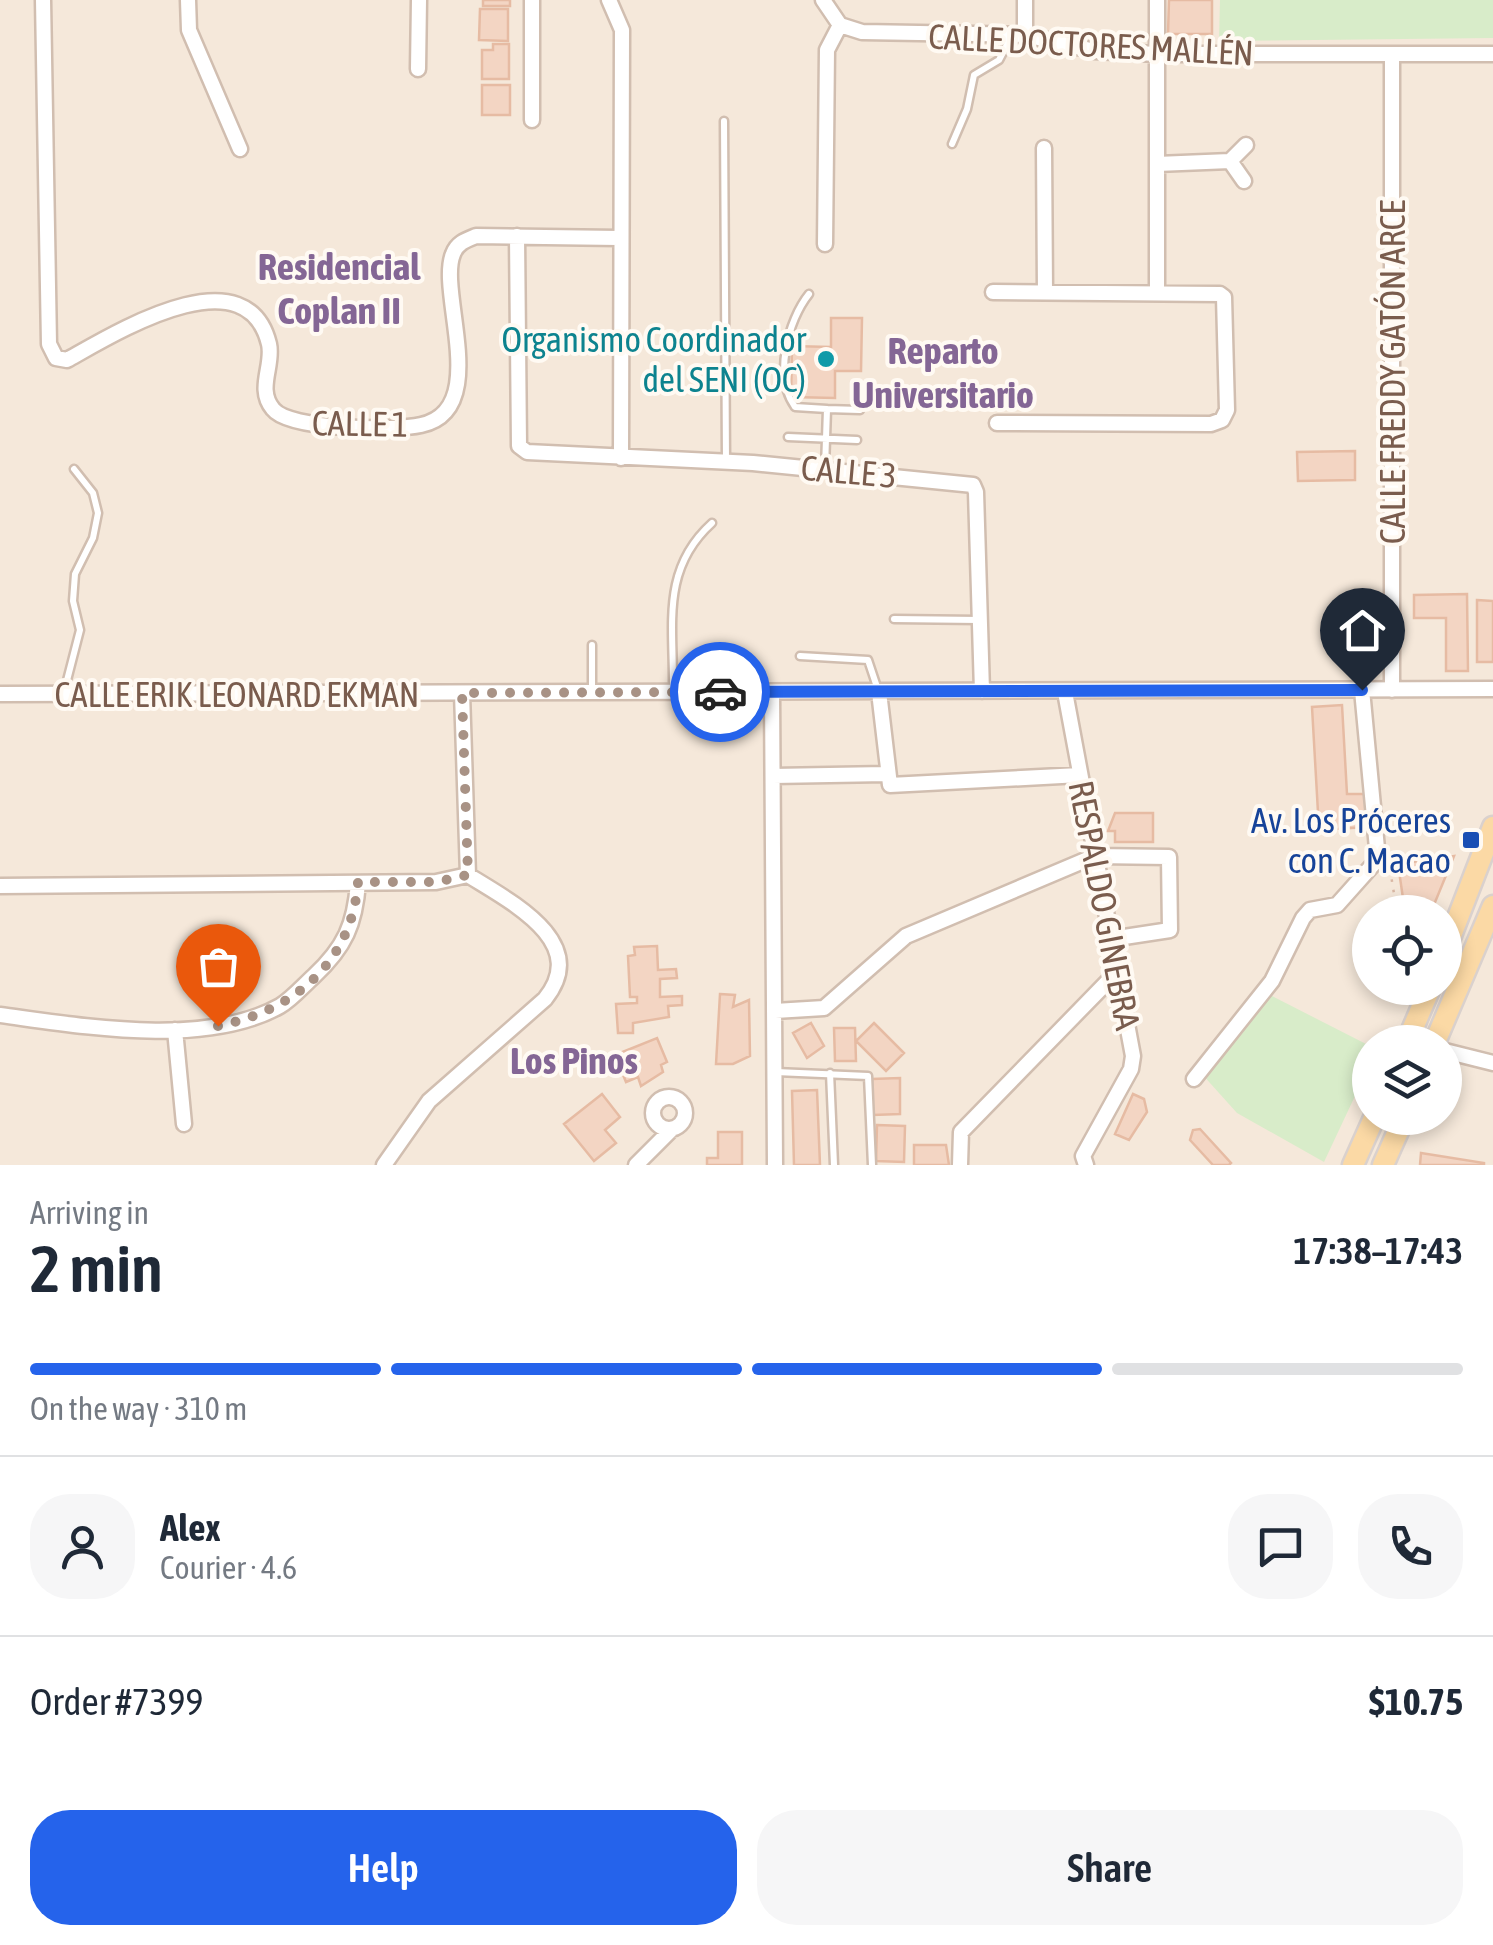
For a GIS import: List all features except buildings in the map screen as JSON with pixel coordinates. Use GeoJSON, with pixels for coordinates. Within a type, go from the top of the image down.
{"type":"FeatureCollection","features":[{"type":"Feature","properties":{"kind":"main road"},"geometry":{"type":"LineString","coordinates":[[1462,907],[1493,827]]}},
{"type":"Feature","properties":{"kind":"main road"},"geometry":{"type":"LineString","coordinates":[[1442,1025],[1493,906]]}},
{"type":"Feature","properties":{"kind":"main road"},"geometry":{"type":"LineString","coordinates":[[1353,1165],[1366,1135]]}},
{"type":"Feature","properties":{"kind":"main road"},"geometry":{"type":"LineString","coordinates":[[1383,1165],[1396,1135]]}},
{"type":"Feature","properties":{"kind":"street","name":"CALLE 1"},"geometry":{"type":"LineString","coordinates":[[43,0],[49,344],[56,358],[67,360],[139,319],[190,304],[231,304],[264,326],[271,349],[265,393],[274,411],[292,421],[374,428],[424,425],[443,413],[458,370],[458,322],[450,280],[452,255],[459,244],[476,236],[619,238]]}},
{"type":"Feature","properties":{"kind":"street"},"geometry":{"type":"LineString","coordinates":[[188,0],[189,30],[240,148]]}},
{"type":"Feature","properties":{"kind":"street"},"geometry":{"type":"LineString","coordinates":[[418,69],[419,0]]}},
{"type":"Feature","properties":{"kind":"street"},"geometry":{"type":"LineString","coordinates":[[532,0],[532,120]]}},
{"type":"Feature","properties":{"kind":"street"},"geometry":{"type":"LineString","coordinates":[[609,0],[622,30],[621,458]]}},
{"type":"Feature","properties":{"kind":"street"},"geometry":{"type":"LineString","coordinates":[[823,0],[840,25],[827,50],[826,244]]}},
{"type":"Feature","properties":{"kind":"street"},"geometry":{"type":"LineString","coordinates":[[1018,35],[1025,0]]}},
{"type":"Feature","properties":{"kind":"street"},"geometry":{"type":"LineString","coordinates":[[1157,0],[1158,291]]}},
{"type":"Feature","properties":{"kind":"street","name":"CALLE DOCTORES MALLÉN"},"geometry":{"type":"LineString","coordinates":[[840,25],[862,32],[1018,35],[1095,51],[1157,54],[1493,54]]}},
{"type":"Feature","properties":{"kind":"street","name":"CALLE FREDDY GATÓN ARCE"},"geometry":{"type":"LineString","coordinates":[[1392,54],[1392,690]]}},
{"type":"Feature","properties":{"kind":"street"},"geometry":{"type":"LineString","coordinates":[[1157,164],[1230,162],[1246,145]]}},
{"type":"Feature","properties":{"kind":"street"},"geometry":{"type":"LineString","coordinates":[[1044,148],[1045,292]]}},
{"type":"Feature","properties":{"kind":"street"},"geometry":{"type":"LineString","coordinates":[[1230,162],[1244,181]]}},
{"type":"Feature","properties":{"kind":"street","name":"CALLE 3"},"geometry":{"type":"LineString","coordinates":[[517,236],[520,446],[528,452],[825,469],[972,485],[982,691]]}},
{"type":"Feature","properties":{"kind":"street"},"geometry":{"type":"LineString","coordinates":[[994,292],[1220,294],[1224,297],[1227,410],[1222,420],[1211,424],[996,423]]}},
{"type":"Feature","properties":{"kind":"street","name":"CALLE ERIK LEONARD EKMAN"},"geometry":{"type":"LineString","coordinates":[[0,694],[1493,689]]}},
{"type":"Feature","properties":{"kind":"street"},"geometry":{"type":"LineString","coordinates":[[1194,1079],[1272,982],[1303,918],[1310,910],[1337,905],[1378,859],[1362,690]]}},
{"type":"Feature","properties":{"kind":"street"},"geometry":{"type":"LineString","coordinates":[[772,692],[775,1165]]}},
{"type":"Feature","properties":{"kind":"street"},"geometry":{"type":"LineString","coordinates":[[879,692],[888,780]]}},
{"type":"Feature","properties":{"kind":"street","name":"RESPALDO GINEBRA"},"geometry":{"type":"LineString","coordinates":[[1065,692],[1132,1063],[1083,1156],[1086,1165]]}},
{"type":"Feature","properties":{"kind":"street"},"geometry":{"type":"LineString","coordinates":[[462,693],[468,875]]}},
{"type":"Feature","properties":{"kind":"street"},"geometry":{"type":"LineString","coordinates":[[773,776],[888,780],[1080,775]]}},
{"type":"Feature","properties":{"kind":"street"},"geometry":{"type":"LineString","coordinates":[[775,1011],[824,1008],[906,936],[1095,856],[1172,860],[1170,930],[1111,939]]}},
{"type":"Feature","properties":{"kind":"street"},"geometry":{"type":"LineString","coordinates":[[0,886],[436,882],[468,875],[552,939],[562,968],[558,984],[429,1100],[384,1165]]}},
{"type":"Feature","properties":{"kind":"street"},"geometry":{"type":"LineString","coordinates":[[0,1015],[175,1030],[249,1020],[283,1005],[344,944],[356,912],[358,882]]}},
{"type":"Feature","properties":{"kind":"street"},"geometry":{"type":"LineString","coordinates":[[960,1165],[962,1132],[1117,972]]}},
{"type":"Feature","properties":{"kind":"street"},"geometry":{"type":"LineString","coordinates":[[175,1030],[184,1124]]}},
{"type":"Feature","properties":{"kind":"street"},"geometry":{"type":"LineString","coordinates":[[1462,1055],[1493,1063]]}},
{"type":"Feature","properties":{"kind":"street"},"geometry":{"type":"LineString","coordinates":[[636,1165],[672,1129]]}},
{"type":"Feature","properties":{"kind":"lane"},"geometry":{"type":"LineString","coordinates":[[952,144],[967,109],[974,75],[999,60],[1018,35]]}},
{"type":"Feature","properties":{"kind":"lane"},"geometry":{"type":"LineString","coordinates":[[724,121],[726,462]]}},
{"type":"Feature","properties":{"kind":"lane"},"geometry":{"type":"LineString","coordinates":[[809,294],[790,322],[786,392],[795,407],[860,410]]}},
{"type":"Feature","properties":{"kind":"lane"},"geometry":{"type":"LineString","coordinates":[[825,469],[827,409]]}},
{"type":"Feature","properties":{"kind":"lane"},"geometry":{"type":"LineString","coordinates":[[788,437],[858,440]]}},
{"type":"Feature","properties":{"kind":"lane"},"geometry":{"type":"LineString","coordinates":[[64,694],[80,630],[74,574],[93,538],[98,513],[93,493],[74,469]]}},
{"type":"Feature","properties":{"kind":"lane"},"geometry":{"type":"LineString","coordinates":[[673,692],[678,562],[690,543],[712,523]]}},
{"type":"Feature","properties":{"kind":"lane"},"geometry":{"type":"LineString","coordinates":[[894,619],[980,620]]}},
{"type":"Feature","properties":{"kind":"lane"},"geometry":{"type":"LineString","coordinates":[[592,645],[592,693]]}},
{"type":"Feature","properties":{"kind":"lane"},"geometry":{"type":"LineString","coordinates":[[800,656],[868,660],[879,692]]}},
{"type":"Feature","properties":{"kind":"lane"},"geometry":{"type":"LineString","coordinates":[[775,1072],[868,1076],[872,1165]]}},
{"type":"Feature","properties":{"kind":"lane"},"geometry":{"type":"LineString","coordinates":[[830,1073],[834,1165]]}},
{"type":"Feature","properties":{"kind":"path"},"geometry":{"type":"LineString","coordinates":[[1389,866],[1394,895]]}},
{"type":"Feature","properties":{"kind":"shaded area"},"geometry":{"type":"Polygon","coordinates":[[[0,0],[1493,0],[1493,1165],[0,1165],[0,0]]]}},
{"type":"Feature","properties":{"kind":"green space"},"geometry":{"type":"Polygon","coordinates":[[[1220,0],[1493,0],[1493,38],[1219,41],[1220,0]]]}},
{"type":"Feature","properties":{"kind":"green space"},"geometry":{"type":"Polygon","coordinates":[[[1266,993],[1352,1037],[1352,1102],[1324,1162],[1237,1113],[1201,1073],[1266,993]]]}},
{"type":"Feature","properties":{"kind":"way so far"},"geometry":{"type":"LineString","coordinates":[[218,1026],[249,1020],[283,1005],[326,964],[352,928],[358,882],[436,882],[468,875],[471,865],[462,693],[720,692]]}},
{"type":"Feature","properties":{"kind":"place","name":"Organismo Coordinador del SENI (OC)"},"geometry":{"type":"Point","coordinates":[826,359]}},
{"type":"Feature","properties":{"kind":"place","name":"Av. Los Próceres con C. Macao"},"geometry":{"type":"Point","coordinates":[1471,840]}},
{"type":"Feature","properties":{"kind":"district","name":"Residencial Coplan II"},"geometry":{"type":"Point","coordinates":[339,288]}},
{"type":"Feature","properties":{"kind":"district","name":"Reparto Universitario"},"geometry":{"type":"Point","coordinates":[943,372]}},
{"type":"Feature","properties":{"kind":"district","name":"Los Pinos"},"geometry":{"type":"Point","coordinates":[574,1060]}},
{"type":"Feature","properties":{"kind":"route"},"geometry":{"type":"LineString","coordinates":[[720,692],[1362,690]]}}]}
